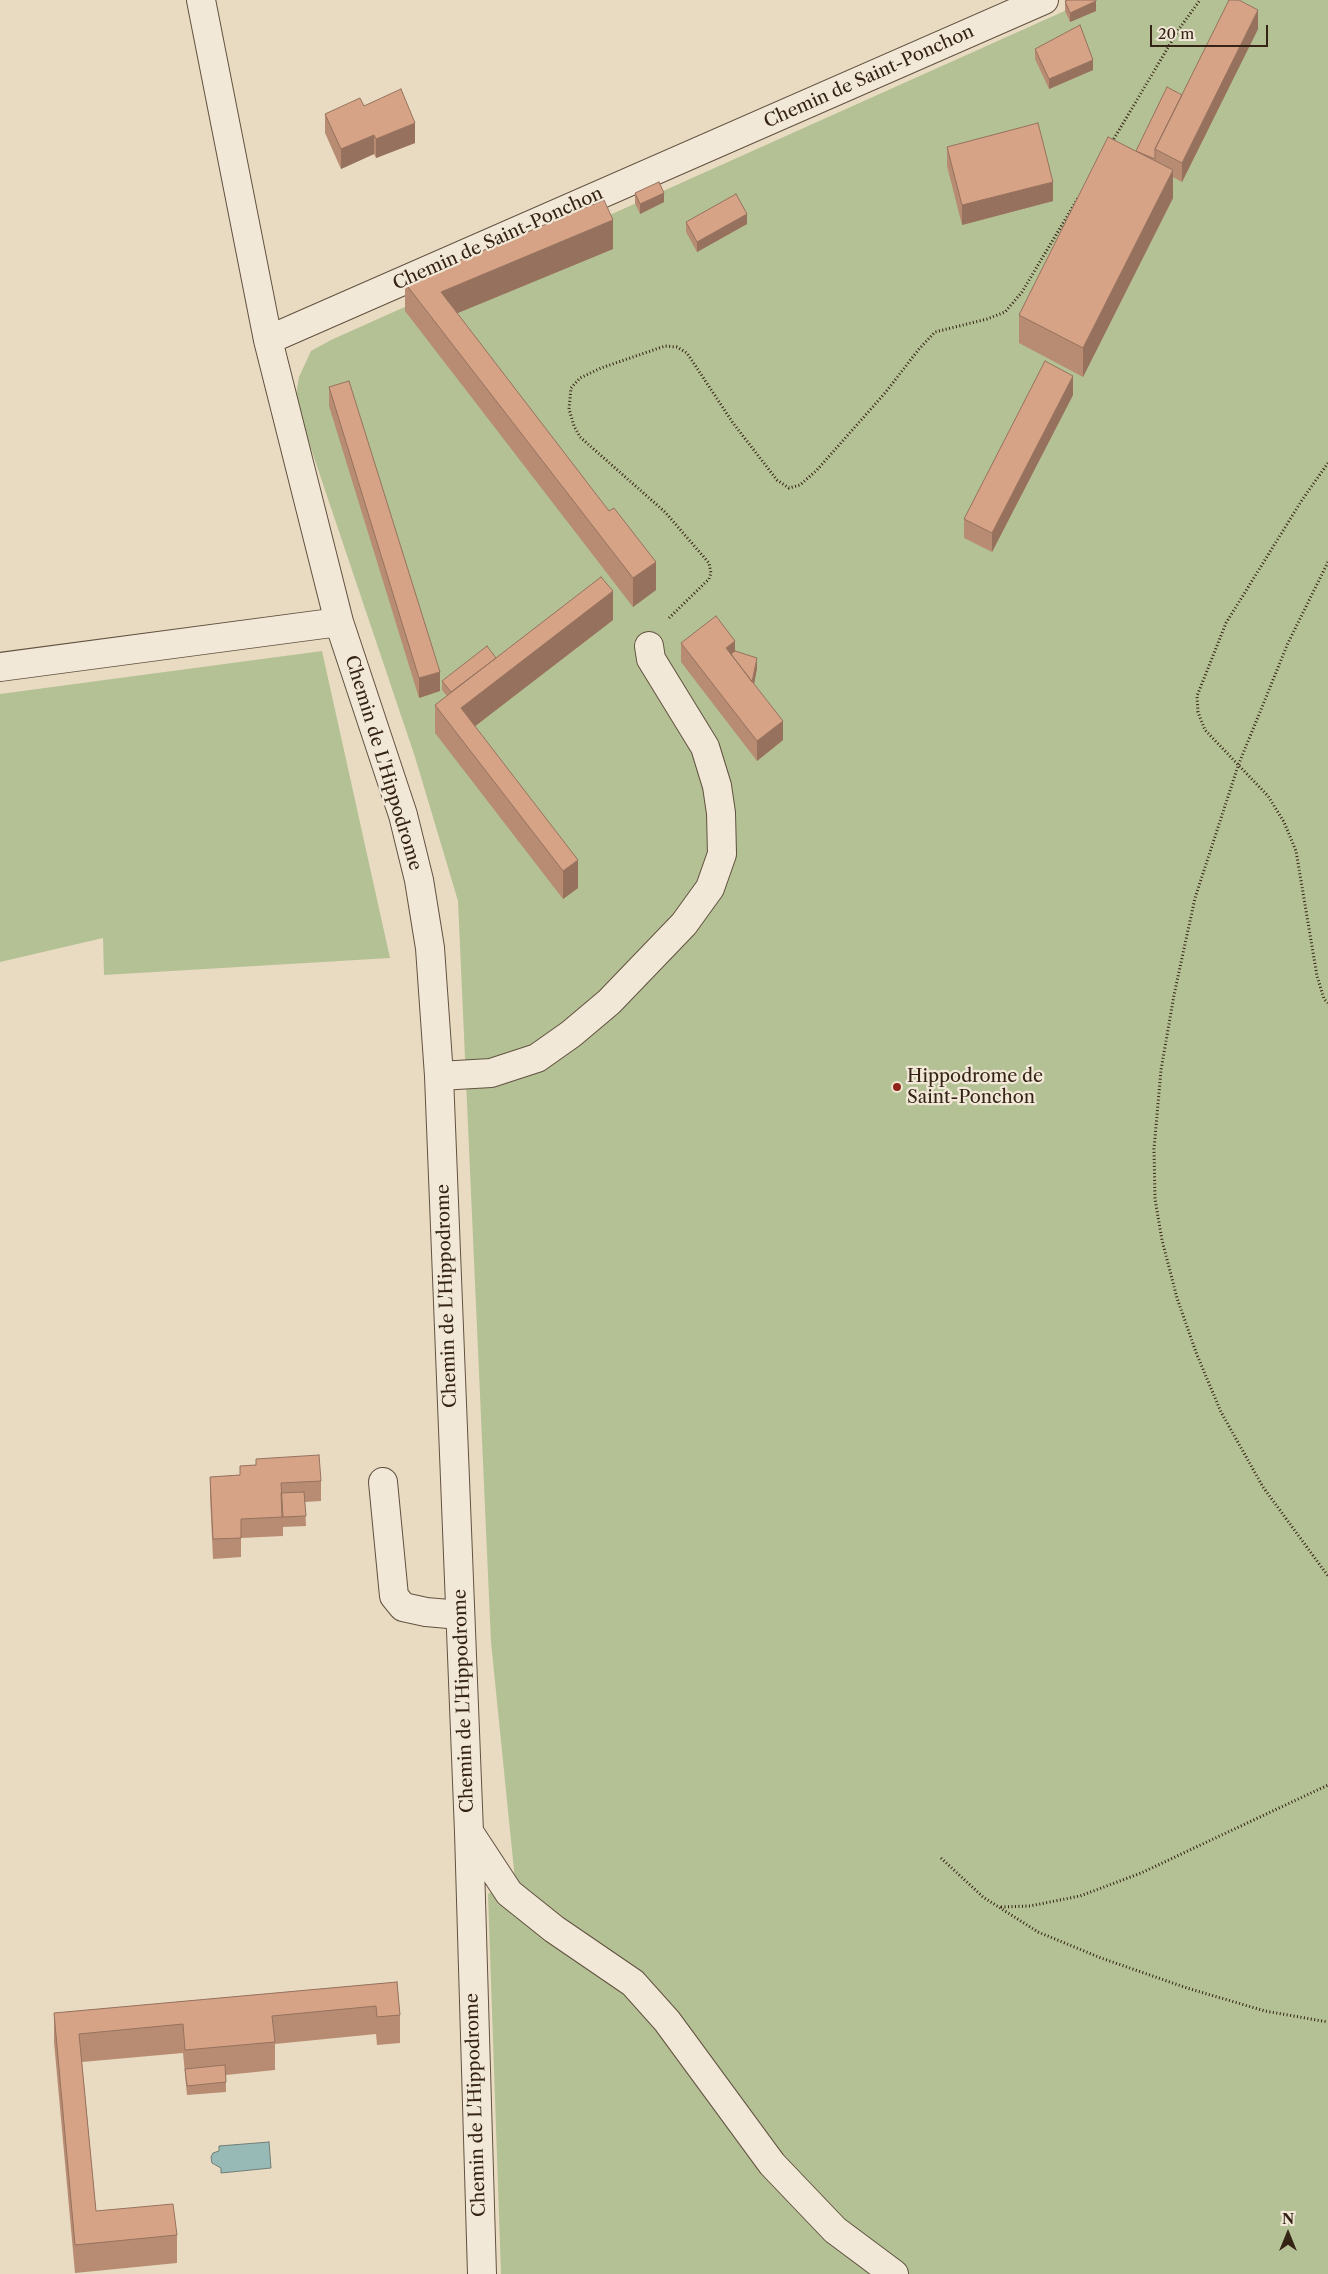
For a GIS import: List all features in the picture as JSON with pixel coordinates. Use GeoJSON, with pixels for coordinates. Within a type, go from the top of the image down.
{"type":"FeatureCollection","features":[{"type":"Feature","properties":{"kind":"street"},"geometry":{"type":"LineString","coordinates":[[201,0],[268,340]]}},
{"type":"Feature","properties":{"kind":"street","name":"Chemin de Saint-Ponchon"},"geometry":{"type":"LineString","coordinates":[[268,340],[1044,0]]}},
{"type":"Feature","properties":{"kind":"street","name":"Chemin de L'Hippodrome"},"geometry":{"type":"LineString","coordinates":[[268,340],[339,622],[403,815],[419,880],[430,948],[439,1076],[469,1832],[482,2274]]}},
{"type":"Feature","properties":{"kind":"street"},"geometry":{"type":"LineString","coordinates":[[0,667],[339,622]]}},
{"type":"Feature","properties":{"kind":"street"},"geometry":{"type":"LineString","coordinates":[[439,1076],[491,1073],[537,1058],[571,1034],[609,1002],[684,924],[710,888],[722,854],[721,813],[717,786],[704,747],[651,659],[649,646]]}},
{"type":"Feature","properties":{"kind":"street"},"geometry":{"type":"LineString","coordinates":[[383,1482],[394,1596],[403,1607],[426,1612],[460,1614]]}},
{"type":"Feature","properties":{"kind":"street"},"geometry":{"type":"LineString","coordinates":[[469,1832],[508,1893],[554,1929],[633,1983],[666,2021],[772,2164],[835,2230],[894,2274]]}},
{"type":"Feature","properties":{"kind":"path"},"geometry":{"type":"LineString","coordinates":[[1108,148],[1179,29],[1200,0]]}},
{"type":"Feature","properties":{"kind":"path"},"geometry":{"type":"LineString","coordinates":[[649,646],[656,630],[709,579],[711,573],[709,563],[665,512],[580,437],[568,409],[571,388],[580,378],[601,368],[665,346],[677,347],[687,353],[733,423],[777,480],[789,488],[800,485],[816,470],[885,393],[919,349],[935,332],[987,319],[1004,312],[1022,292],[1083,190]]}},
{"type":"Feature","properties":{"kind":"path"},"geometry":{"type":"LineString","coordinates":[[1328,463],[1302,500],[1226,623],[1197,696],[1198,712],[1205,730],[1268,796],[1284,822],[1296,851],[1317,976],[1324,999],[1328,1003]]}},
{"type":"Feature","properties":{"kind":"path"},"geometry":{"type":"LineString","coordinates":[[1328,562],[1288,643],[1238,766],[1195,898],[1174,995],[1160,1080],[1154,1149],[1156,1199],[1162,1240],[1177,1298],[1221,1412],[1263,1487],[1328,1576]]}},
{"type":"Feature","properties":{"kind":"path"},"geometry":{"type":"LineString","coordinates":[[999,1907],[1030,1906],[1080,1896],[1141,1872],[1328,1785]]}},
{"type":"Feature","properties":{"kind":"path"},"geometry":{"type":"LineString","coordinates":[[941,1858],[984,1897],[1038,1932],[1101,1958],[1187,1988],[1265,2011],[1328,2022]]}},
{"type":"Feature","properties":{"kind":"green space","name":"Hippodrome de Saint-Ponchon"},"geometry":{"type":"Polygon","coordinates":[[[1089,0],[1328,0],[1328,2274],[501,2274],[488,1894],[515,1880],[491,1642],[458,901],[415,757],[295,401],[299,377],[311,351],[331,340],[1089,0]]]}},
{"type":"Feature","properties":{"kind":"green space"},"geometry":{"type":"Polygon","coordinates":[[[322,651],[390,958],[104,975],[103,938],[0,962],[0,694],[322,651]]]}},
{"type":"Feature","properties":{"kind":"water"},"geometry":{"type":"Polygon","coordinates":[[[269,2142],[271,2168],[221,2173],[221,2168],[212,2163],[211,2157],[213,2153],[219,2151],[219,2146],[269,2142]]]}},
{"type":"Feature","properties":{"kind":"building"},"geometry":{"type":"Polygon","coordinates":[[[1229,0],[1239,0],[1258,10],[1182,163],[1155,149],[1229,0]]]}},
{"type":"Feature","properties":{"kind":"building"},"geometry":{"type":"Polygon","coordinates":[[[1065,1],[1096,1],[1070,13],[1065,1]]]}},
{"type":"Feature","properties":{"kind":"building"},"geometry":{"type":"Polygon","coordinates":[[[1080,25],[1093,60],[1049,79],[1035,49],[1080,25]]]}},
{"type":"Feature","properties":{"kind":"building"},"geometry":{"type":"Polygon","coordinates":[[[1167,87],[1182,95],[1155,149],[1155,159],[1136,151],[1167,87]]]}},
{"type":"Feature","properties":{"kind":"building"},"geometry":{"type":"Polygon","coordinates":[[[401,89],[415,123],[376,139],[374,135],[341,149],[325,114],[360,98],[364,106],[401,89]]]}},
{"type":"Feature","properties":{"kind":"building"},"geometry":{"type":"Polygon","coordinates":[[[1038,123],[1053,182],[962,205],[947,147],[1038,123]]]}},
{"type":"Feature","properties":{"kind":"building"},"geometry":{"type":"Polygon","coordinates":[[[1108,137],[1173,170],[1083,348],[1019,315],[1108,137]]]}},
{"type":"Feature","properties":{"kind":"building"},"geometry":{"type":"Polygon","coordinates":[[[659,182],[664,193],[640,204],[635,193],[659,182]]]}},
{"type":"Feature","properties":{"kind":"building"},"geometry":{"type":"Polygon","coordinates":[[[736,194],[747,214],[697,242],[686,222],[736,194]]]}},
{"type":"Feature","properties":{"kind":"building"},"geometry":{"type":"Polygon","coordinates":[[[604,200],[613,220],[441,292],[609,511],[614,508],[656,562],[633,578],[405,283],[604,200]]]}},
{"type":"Feature","properties":{"kind":"building"},"geometry":{"type":"Polygon","coordinates":[[[1045,361],[1073,376],[992,533],[964,519],[1045,361]]]}},
{"type":"Feature","properties":{"kind":"building"},"geometry":{"type":"Polygon","coordinates":[[[349,381],[440,672],[419,678],[329,387],[349,381]]]}},
{"type":"Feature","properties":{"kind":"building"},"geometry":{"type":"Polygon","coordinates":[[[601,577],[613,591],[461,708],[578,860],[563,871],[435,705],[601,577]]]}},
{"type":"Feature","properties":{"kind":"building"},"geometry":{"type":"Polygon","coordinates":[[[716,616],[735,641],[726,648],[783,721],[757,741],[681,643],[716,616]]]}},
{"type":"Feature","properties":{"kind":"building"},"geometry":{"type":"Polygon","coordinates":[[[487,646],[496,658],[451,692],[442,681],[487,646]]]}},
{"type":"Feature","properties":{"kind":"building"},"geometry":{"type":"Polygon","coordinates":[[[735,651],[757,658],[752,682],[731,654],[735,651]]]}},
{"type":"Feature","properties":{"kind":"building"},"geometry":{"type":"Polygon","coordinates":[[[319,1455],[321,1481],[281,1483],[283,1517],[241,1519],[241,1538],[213,1539],[210,1477],[240,1475],[240,1466],[256,1465],[256,1459],[319,1455]]]}},
{"type":"Feature","properties":{"kind":"building"},"geometry":{"type":"Polygon","coordinates":[[[304,1492],[306,1516],[282,1517],[281,1493],[304,1492]]]}},
{"type":"Feature","properties":{"kind":"building"},"geometry":{"type":"Polygon","coordinates":[[[397,1982],[400,2015],[377,2017],[376,2006],[272,2016],[275,2042],[185,2050],[183,2024],[79,2034],[96,2211],[173,2204],[177,2235],[75,2245],[54,2013],[397,1982]]]}},
{"type":"Feature","properties":{"kind":"building"},"geometry":{"type":"Polygon","coordinates":[[[225,2065],[226,2082],[187,2086],[185,2069],[225,2065]]]}},
{"type":"Feature","properties":{"kind":"place","name":"Hippodrome de Saint-Ponchon"},"geometry":{"type":"Point","coordinates":[897,1087]}}]}
